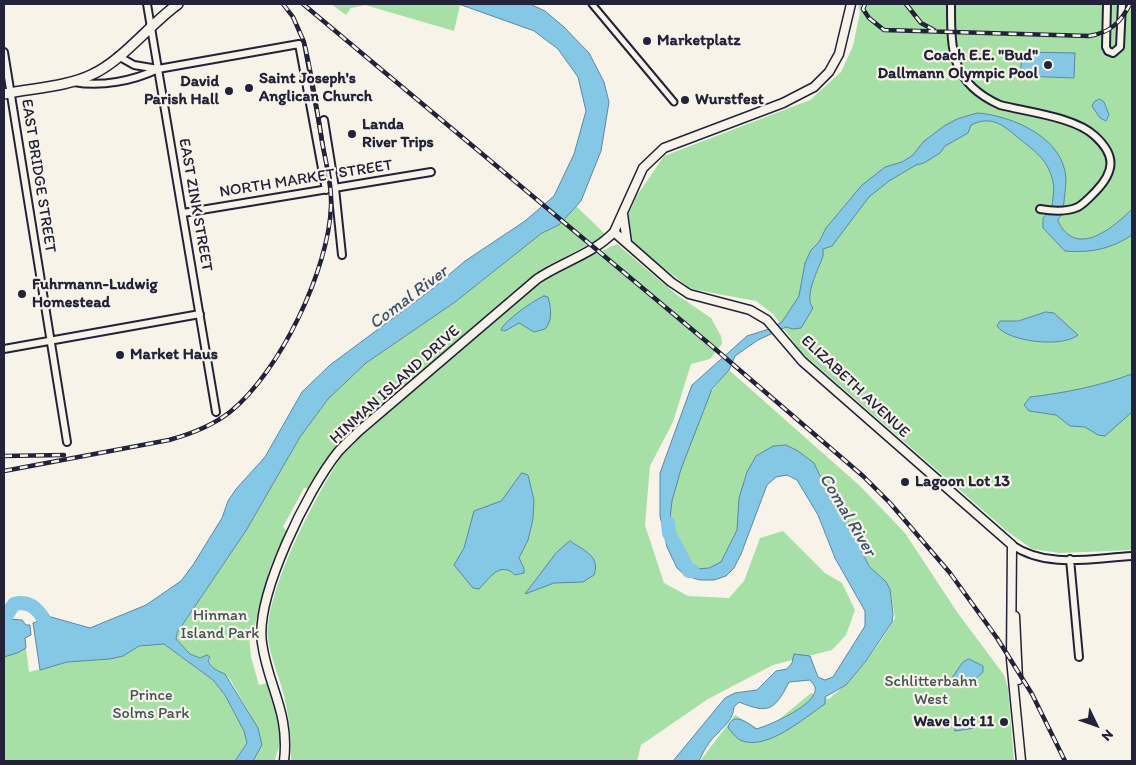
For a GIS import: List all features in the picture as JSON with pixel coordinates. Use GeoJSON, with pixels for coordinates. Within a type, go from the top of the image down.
{"type":"FeatureCollection","features":[{"type":"Feature","properties":{"kind":"main road"},"geometry":{"type":"LineString","coordinates":[[7,93],[72,81],[94,74],[118,56],[150,25],[178,4]]}},
{"type":"Feature","properties":{"kind":"street","name":"EAST ZINK STREET"},"geometry":{"type":"LineString","coordinates":[[147,4],[216,412]]}},
{"type":"Feature","properties":{"kind":"street"},"geometry":{"type":"LineString","coordinates":[[592,4],[674,102]]}},
{"type":"Feature","properties":{"kind":"street"},"geometry":{"type":"LineString","coordinates":[[614,232],[643,168],[664,148],[782,103],[814,87],[829,72],[839,54],[851,4]]}},
{"type":"Feature","properties":{"kind":"street"},"geometry":{"type":"LineString","coordinates":[[951,4],[952,52],[959,70],[970,86],[988,100],[1000,105],[1081,126],[1096,136],[1105,148],[1111,165],[1109,177],[1083,204],[1066,210],[1040,209]]}},
{"type":"Feature","properties":{"kind":"street"},"geometry":{"type":"LineString","coordinates":[[1107,4],[1106,47],[1108,51],[1113,53],[1120,47],[1122,4]]}},
{"type":"Feature","properties":{"kind":"street"},"geometry":{"type":"LineString","coordinates":[[72,81],[92,86],[145,76],[158,69],[299,44],[326,190]]}},
{"type":"Feature","properties":{"kind":"street","name":"EAST BRIDGE STREET"},"geometry":{"type":"LineString","coordinates":[[4,52],[7,93],[51,340],[67,442]]}},
{"type":"Feature","properties":{"kind":"street"},"geometry":{"type":"LineString","coordinates":[[118,56],[134,65],[158,69]]}},
{"type":"Feature","properties":{"kind":"street"},"geometry":{"type":"LineString","coordinates":[[324,120],[335,188],[342,255]]}},
{"type":"Feature","properties":{"kind":"street","name":"NORTH MARKET STREET"},"geometry":{"type":"LineString","coordinates":[[183,213],[431,172]]}},
{"type":"Feature","properties":{"kind":"street"},"geometry":{"type":"LineString","coordinates":[[623,214],[627,243]]}},
{"type":"Feature","properties":{"kind":"street","name":"ELIZABETH AVENUE"},"geometry":{"type":"LineString","coordinates":[[614,232],[671,282],[689,294],[750,310],[767,320],[802,361],[1012,545],[1039,558],[1070,560],[1132,556]]}},
{"type":"Feature","properties":{"kind":"street","name":"HINMAN ISLAND DRIVE"},"geometry":{"type":"LineString","coordinates":[[284,761],[284,720],[263,650],[262,618],[267,594],[291,536],[321,477],[338,453],[354,436],[537,279],[559,264],[599,245],[614,232]]}},
{"type":"Feature","properties":{"kind":"street"},"geometry":{"type":"LineString","coordinates":[[4,349],[200,314]]}},
{"type":"Feature","properties":{"kind":"street"},"geometry":{"type":"LineString","coordinates":[[1012,545],[1011,659],[1021,761]]}},
{"type":"Feature","properties":{"kind":"street"},"geometry":{"type":"LineString","coordinates":[[1070,560],[1079,657]]}},
{"type":"Feature","properties":{"kind":"green space"},"geometry":{"type":"Polygon","coordinates":[[[331,4],[460,5],[454,31],[365,5],[351,8],[346,15],[331,4]]]}},
{"type":"Feature","properties":{"kind":"green space"},"geometry":{"type":"Polygon","coordinates":[[[858,4],[1132,4],[1132,550],[1060,553],[1032,549],[1008,532],[801,352],[773,314],[756,301],[691,289],[635,246],[627,234],[627,218],[636,197],[664,156],[810,100],[841,72],[853,46],[860,12],[858,4]]]}},
{"type":"Feature","properties":{"kind":"green space","name":"Hinman Island Park"},"geometry":{"type":"Polygon","coordinates":[[[576,206],[605,234],[603,237],[551,264],[526,281],[346,437],[329,457],[310,489],[304,488],[283,527],[288,532],[279,546],[270,568],[254,628],[249,635],[251,657],[259,685],[268,683],[275,703],[281,731],[275,761],[253,761],[262,745],[258,728],[230,679],[225,674],[216,671],[208,661],[210,657],[207,655],[200,658],[190,654],[176,639],[177,633],[247,529],[300,437],[328,399],[366,363],[455,302],[542,233],[559,225],[576,206]]]}},
{"type":"Feature","properties":{"kind":"green space"},"geometry":{"type":"Polygon","coordinates":[[[617,244],[677,295],[711,318],[721,336],[722,344],[710,359],[691,364],[673,422],[650,466],[645,525],[664,583],[688,596],[729,598],[744,581],[760,538],[783,531],[825,573],[842,583],[855,610],[846,635],[832,650],[773,665],[708,699],[641,745],[637,761],[291,761],[290,733],[284,696],[268,639],[269,619],[283,569],[295,542],[321,490],[345,451],[539,282],[560,270],[617,244]]]}},
{"type":"Feature","properties":{"kind":"green space","name":"Schlitterbahn West"},"geometry":{"type":"Polygon","coordinates":[[[729,370],[860,486],[905,533],[957,612],[1004,675],[1008,688],[1014,761],[700,761],[735,715],[759,729],[777,721],[811,693],[829,699],[866,662],[895,618],[890,589],[868,564],[843,514],[822,481],[779,448],[723,567],[699,573],[687,563],[678,551],[670,522],[679,474],[691,436],[706,403],[712,391],[729,370]]]}},
{"type":"Feature","properties":{"kind":"green space","name":"Prince Solms Park"},"geometry":{"type":"Polygon","coordinates":[[[164,644],[213,680],[225,695],[244,731],[247,743],[235,761],[4,761],[4,657],[26,648],[29,672],[67,662],[110,659],[123,656],[139,646],[164,644]]]}},
{"type":"Feature","properties":{"kind":"water"},"geometry":{"type":"Polygon","coordinates":[[[459,4],[530,4],[545,11],[564,27],[589,53],[604,82],[609,102],[601,151],[581,201],[559,225],[542,233],[455,302],[366,363],[328,399],[300,437],[247,529],[177,633],[176,639],[190,654],[200,658],[207,655],[210,657],[208,661],[211,666],[225,674],[258,728],[262,745],[253,761],[235,761],[247,743],[244,731],[225,695],[213,680],[164,644],[139,646],[123,656],[110,659],[67,662],[40,670],[33,623],[41,620],[44,615],[90,628],[146,605],[181,581],[222,518],[228,501],[236,489],[265,457],[302,392],[330,365],[431,290],[465,261],[525,221],[554,196],[574,154],[586,111],[578,77],[558,49],[534,31],[459,4]]]}},
{"type":"Feature","properties":{"kind":"water","name":"Coach E.E. \"Bud\" Dallmann Olympic Pool"},"geometry":{"type":"Polygon","coordinates":[[[1022,52],[1075,53],[1074,78],[1021,76],[1022,52]]]}},
{"type":"Feature","properties":{"kind":"water"},"geometry":{"type":"Polygon","coordinates":[[[1100,99],[1104,102],[1109,115],[1106,121],[1100,118],[1092,106],[1094,102],[1100,99]]]}},
{"type":"Feature","properties":{"kind":"water"},"geometry":{"type":"Polygon","coordinates":[[[978,113],[992,115],[1021,124],[1047,141],[1057,152],[1063,165],[1066,180],[1062,215],[1058,221],[1066,232],[1074,238],[1084,239],[1095,236],[1115,224],[1132,209],[1132,235],[1116,244],[1100,249],[1065,251],[1043,228],[1043,218],[1052,209],[1054,188],[1051,174],[1045,162],[1004,127],[992,121],[986,121],[971,125],[968,133],[945,146],[940,153],[889,181],[869,197],[832,246],[823,249],[823,256],[811,290],[810,303],[813,308],[801,328],[793,329],[786,327],[758,340],[735,356],[729,370],[712,389],[681,469],[672,501],[670,519],[675,550],[689,566],[696,569],[709,568],[721,562],[737,530],[739,498],[747,472],[756,456],[773,446],[786,445],[814,463],[829,495],[858,535],[861,550],[869,566],[886,582],[890,589],[892,622],[866,661],[846,685],[825,697],[825,704],[796,725],[773,738],[750,742],[738,739],[728,728],[730,723],[736,719],[744,721],[756,729],[771,724],[792,713],[802,707],[814,694],[815,687],[810,680],[789,682],[775,704],[765,709],[739,702],[734,707],[726,725],[709,743],[699,761],[673,761],[725,698],[735,693],[757,690],[776,671],[787,669],[792,663],[794,654],[810,656],[818,677],[825,680],[833,677],[865,626],[865,611],[835,558],[818,515],[797,480],[787,475],[776,477],[767,485],[741,554],[734,568],[726,576],[714,580],[700,580],[686,576],[677,568],[667,547],[660,516],[660,473],[692,385],[747,336],[769,329],[782,322],[799,296],[805,263],[811,250],[819,242],[826,228],[862,185],[885,167],[902,162],[913,155],[923,142],[944,126],[957,119],[978,113]]]}},
{"type":"Feature","properties":{"kind":"water"},"geometry":{"type":"Polygon","coordinates":[[[544,296],[548,297],[551,314],[548,326],[545,329],[534,332],[519,323],[505,331],[501,330],[520,311],[544,296]]]}},
{"type":"Feature","properties":{"kind":"water"},"geometry":{"type":"Polygon","coordinates":[[[1046,312],[1054,313],[1078,335],[1061,341],[1036,341],[1012,336],[1003,332],[997,326],[1000,321],[1018,321],[1046,312]]]}},
{"type":"Feature","properties":{"kind":"water"},"geometry":{"type":"Polygon","coordinates":[[[1132,374],[1132,412],[1105,436],[1098,435],[1085,427],[1070,426],[1056,415],[1029,411],[1024,405],[1030,397],[1082,388],[1132,374]]]}},
{"type":"Feature","properties":{"kind":"water"},"geometry":{"type":"Polygon","coordinates":[[[522,473],[528,475],[534,500],[533,519],[528,540],[519,558],[524,568],[524,573],[515,575],[504,569],[500,570],[491,576],[479,589],[473,588],[454,565],[464,548],[474,511],[501,501],[522,473]]]}},
{"type":"Feature","properties":{"kind":"water"},"geometry":{"type":"Polygon","coordinates":[[[570,541],[593,558],[596,568],[594,575],[583,582],[554,583],[525,594],[556,553],[570,541]]]}},
{"type":"Feature","properties":{"kind":"water"},"geometry":{"type":"Polygon","coordinates":[[[4,620],[22,620],[26,625],[30,625],[31,635],[25,638],[26,648],[4,657],[4,620]]]}},
{"type":"Feature","properties":{"kind":"water"},"geometry":{"type":"Polygon","coordinates":[[[969,659],[983,666],[983,672],[973,681],[959,687],[953,682],[952,678],[962,663],[969,659]]]}},
{"type":"Feature","properties":{"kind":"water"},"geometry":{"type":"Polygon","coordinates":[[[974,718],[975,728],[955,731],[954,720],[974,718]]]}},
{"type":"Feature","properties":{"kind":"waterway","name":"Comal River"},"geometry":{"type":"LineString","coordinates":[[668,523],[669,533],[689,571],[693,571]]}},
{"type":"Feature","properties":{"kind":"waterway"},"geometry":{"type":"LineString","coordinates":[[4,619],[14,604],[27,604],[37,610],[52,632]]}},
{"type":"Feature","properties":{"kind":"railway"},"geometry":{"type":"LineString","coordinates":[[4,471],[169,440],[201,429],[230,412],[249,394],[267,372],[283,346],[298,318],[321,259],[328,231],[331,206],[331,190],[304,42],[293,17],[283,4]]}},
{"type":"Feature","properties":{"kind":"railway"},"geometry":{"type":"LineString","coordinates":[[303,4],[707,342],[863,476],[890,503],[950,573],[997,638],[1032,694],[1065,761]]}},
{"type":"Feature","properties":{"kind":"railway"},"geometry":{"type":"LineString","coordinates":[[865,4],[863,9],[869,18],[884,30],[1089,36],[1096,35],[1114,26],[1130,4]]}},
{"type":"Feature","properties":{"kind":"railway"},"geometry":{"type":"LineString","coordinates":[[906,4],[921,23],[934,30]]}},
{"type":"Feature","properties":{"kind":"railway"},"geometry":{"type":"LineString","coordinates":[[4,456],[64,455]]}},
{"type":"Feature","properties":{"kind":"place","name":"Marketplatz"},"geometry":{"type":"Point","coordinates":[647,41]}},
{"type":"Feature","properties":{"kind":"place","name":"Coach E.E. \"Bud\" Dallmann Olympic Pool"},"geometry":{"type":"Point","coordinates":[1048,65]}},
{"type":"Feature","properties":{"kind":"place","name":"Saint Joseph's Anglican Church"},"geometry":{"type":"Point","coordinates":[249,88]}},
{"type":"Feature","properties":{"kind":"place","name":"David Parish Hall"},"geometry":{"type":"Point","coordinates":[229,91]}},
{"type":"Feature","properties":{"kind":"place","name":"Wurstfest"},"geometry":{"type":"Point","coordinates":[685,100]}},
{"type":"Feature","properties":{"kind":"place","name":"Landa River Trips"},"geometry":{"type":"Point","coordinates":[352,134]}},
{"type":"Feature","properties":{"kind":"place","name":"Fuhrmann-Ludwig Homestead"},"geometry":{"type":"Point","coordinates":[22,294]}},
{"type":"Feature","properties":{"kind":"place","name":"Market Haus"},"geometry":{"type":"Point","coordinates":[120,355]}},
{"type":"Feature","properties":{"kind":"place","name":"Lagoon Lot 13"},"geometry":{"type":"Point","coordinates":[905,482]}},
{"type":"Feature","properties":{"kind":"place","name":"Wave Lot 11"},"geometry":{"type":"Point","coordinates":[1004,722]}}]}
